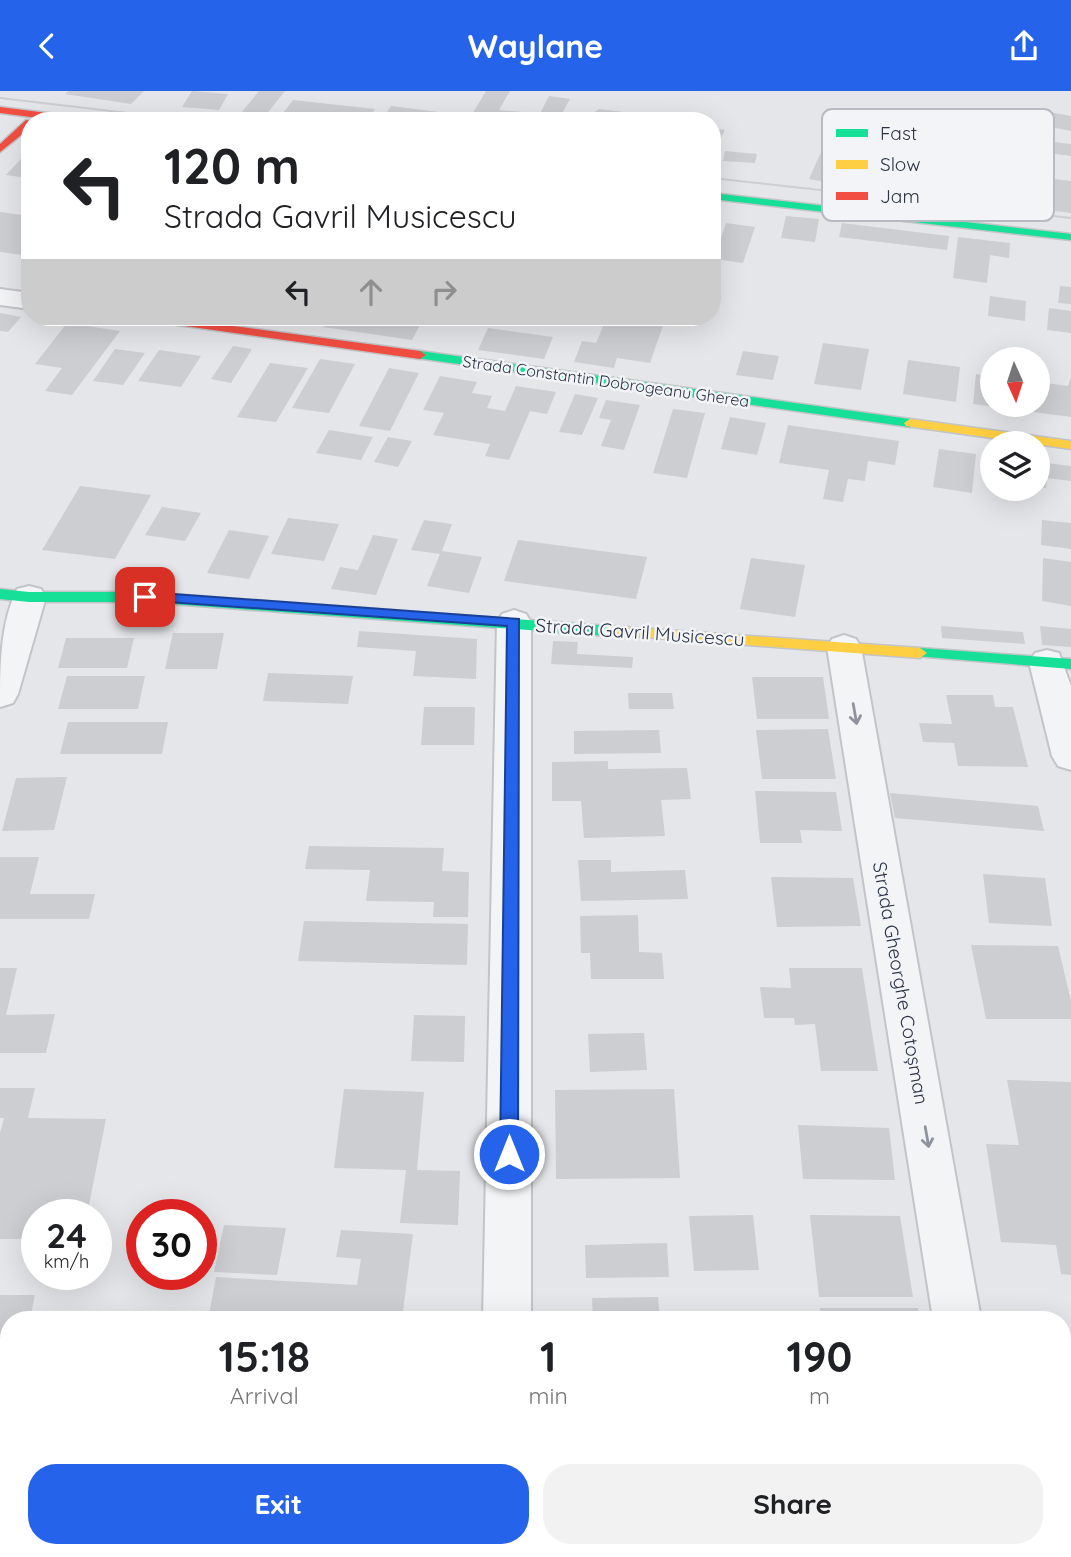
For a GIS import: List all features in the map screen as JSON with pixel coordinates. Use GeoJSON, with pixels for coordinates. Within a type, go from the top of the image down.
{"type":"FeatureCollection","features":[{"type":"Feature","properties":{"kind":"street"},"geometry":{"type":"LineString","coordinates":[[40,112],[54,97]]}},
{"type":"Feature","properties":{"kind":"street"},"geometry":{"type":"LineString","coordinates":[[0,110],[21,116]]}},
{"type":"Feature","properties":{"kind":"street"},"geometry":{"type":"LineString","coordinates":[[0,149],[21,130]]}},
{"type":"Feature","properties":{"kind":"street"},"geometry":{"type":"LineString","coordinates":[[721,197],[822,209]]}},
{"type":"Feature","properties":{"kind":"street"},"geometry":{"type":"LineString","coordinates":[[931,221],[1071,237]]}},
{"type":"Feature","properties":{"kind":"street"},"geometry":{"type":"LineString","coordinates":[[0,297],[21,300]]}},
{"type":"Feature","properties":{"kind":"street","name":"Strada Constantin Dobrogeanu Gherea"},"geometry":{"type":"LineString","coordinates":[[207,326],[1071,445]]}},
{"type":"Feature","properties":{"kind":"street"},"geometry":{"type":"LineString","coordinates":[[0,694],[14,596]]}},
{"type":"Feature","properties":{"kind":"street","name":"Strada Gavril Musicescu"},"geometry":{"type":"LineString","coordinates":[[14,596],[145,597],[1059,663]]}},
{"type":"Feature","properties":{"kind":"street"},"geometry":{"type":"LineString","coordinates":[[507,1311],[514,622]]}},
{"type":"Feature","properties":{"kind":"street","name":"Strada Gheorghe Cotoșman"},"geometry":{"type":"LineString","coordinates":[[844,647],[956,1311]]}},
{"type":"Feature","properties":{"kind":"street"},"geometry":{"type":"LineString","coordinates":[[1059,663],[1071,756]]}},
{"type":"Feature","properties":{"kind":"building"},"geometry":{"type":"Polygon","coordinates":[[[69,91],[144,91],[131,104],[65,94],[69,91]]]}},
{"type":"Feature","properties":{"kind":"building"},"geometry":{"type":"Polygon","coordinates":[[[192,91],[228,94],[219,110],[182,107],[192,91]]]}},
{"type":"Feature","properties":{"kind":"building"},"geometry":{"type":"Polygon","coordinates":[[[259,91],[285,91],[268,112],[242,112],[259,91]]]}},
{"type":"Feature","properties":{"kind":"building"},"geometry":{"type":"Polygon","coordinates":[[[486,91],[510,91],[499,110],[523,112],[473,112],[486,91]]]}},
{"type":"Feature","properties":{"kind":"building"},"geometry":{"type":"Polygon","coordinates":[[[549,96],[570,99],[563,112],[541,112],[549,96]]]}},
{"type":"Feature","properties":{"kind":"building"},"geometry":{"type":"Polygon","coordinates":[[[293,100],[375,109],[373,112],[284,112],[293,100]]]}},
{"type":"Feature","properties":{"kind":"building"},"geometry":{"type":"Polygon","coordinates":[[[391,106],[438,112],[387,112],[391,106]]]}},
{"type":"Feature","properties":{"kind":"building"},"geometry":{"type":"Polygon","coordinates":[[[599,109],[624,112],[594,112],[599,109]]]}},
{"type":"Feature","properties":{"kind":"building"},"geometry":{"type":"Polygon","coordinates":[[[1054,113],[1071,116],[1071,131],[1054,128],[1054,113]]]}},
{"type":"Feature","properties":{"kind":"building"},"geometry":{"type":"Polygon","coordinates":[[[1054,142],[1071,144],[1071,156],[1054,154],[1054,142]]]}},
{"type":"Feature","properties":{"kind":"building"},"geometry":{"type":"Polygon","coordinates":[[[822,150],[822,181],[809,179],[822,150]]]}},
{"type":"Feature","properties":{"kind":"building"},"geometry":{"type":"Polygon","coordinates":[[[725,151],[757,154],[755,163],[723,161],[725,151]]]}},
{"type":"Feature","properties":{"kind":"building"},"geometry":{"type":"Polygon","coordinates":[[[21,159],[21,176],[6,175],[21,159]]]}},
{"type":"Feature","properties":{"kind":"building"},"geometry":{"type":"Polygon","coordinates":[[[1054,179],[1071,181],[1071,213],[1054,211],[1054,179]]]}},
{"type":"Feature","properties":{"kind":"building"},"geometry":{"type":"Polygon","coordinates":[[[0,212],[21,215],[21,255],[0,252],[0,212]]]}},
{"type":"Feature","properties":{"kind":"building"},"geometry":{"type":"Polygon","coordinates":[[[786,216],[819,219],[815,242],[781,238],[786,216]]]}},
{"type":"Feature","properties":{"kind":"building"},"geometry":{"type":"Polygon","coordinates":[[[726,223],[755,227],[743,263],[721,260],[721,238],[726,223]]]}},
{"type":"Feature","properties":{"kind":"building"},"geometry":{"type":"Polygon","coordinates":[[[842,223],[949,236],[947,250],[839,237],[842,223]]]}},
{"type":"Feature","properties":{"kind":"building"},"geometry":{"type":"Polygon","coordinates":[[[958,237],[1010,243],[1009,258],[990,255],[987,283],[953,278],[958,237]]]}},
{"type":"Feature","properties":{"kind":"building"},"geometry":{"type":"Polygon","coordinates":[[[1060,286],[1071,287],[1071,304],[1058,303],[1060,286]]]}},
{"type":"Feature","properties":{"kind":"building"},"geometry":{"type":"Polygon","coordinates":[[[990,296],[1026,301],[1025,321],[988,316],[990,296]]]}},
{"type":"Feature","properties":{"kind":"building"},"geometry":{"type":"Polygon","coordinates":[[[1049,308],[1071,311],[1071,333],[1047,330],[1049,308]]]}},
{"type":"Feature","properties":{"kind":"building"},"geometry":{"type":"Polygon","coordinates":[[[0,313],[21,317],[8,332],[0,331],[0,313]]]}},
{"type":"Feature","properties":{"kind":"building"},"geometry":{"type":"Polygon","coordinates":[[[65,326],[120,331],[72,395],[45,391],[62,368],[35,364],[65,326]]]}},
{"type":"Feature","properties":{"kind":"building"},"geometry":{"type":"Polygon","coordinates":[[[324,326],[419,326],[412,340],[324,326]]]}},
{"type":"Feature","properties":{"kind":"building"},"geometry":{"type":"Polygon","coordinates":[[[603,326],[663,326],[650,363],[617,358],[614,368],[574,362],[582,341],[596,343],[603,326]]]}},
{"type":"Feature","properties":{"kind":"building"},"geometry":{"type":"Polygon","coordinates":[[[488,328],[553,337],[544,359],[478,350],[488,328]]]}},
{"type":"Feature","properties":{"kind":"building"},"geometry":{"type":"Polygon","coordinates":[[[823,343],[869,349],[861,390],[814,384],[823,343]]]}},
{"type":"Feature","properties":{"kind":"building"},"geometry":{"type":"Polygon","coordinates":[[[233,346],[252,349],[231,383],[211,379],[233,346]]]}},
{"type":"Feature","properties":{"kind":"building"},"geometry":{"type":"Polygon","coordinates":[[[115,349],[145,353],[123,385],[93,381],[115,349]]]}},
{"type":"Feature","properties":{"kind":"building"},"geometry":{"type":"Polygon","coordinates":[[[159,350],[201,356],[181,387],[138,381],[159,350]]]}},
{"type":"Feature","properties":{"kind":"building"},"geometry":{"type":"Polygon","coordinates":[[[743,351],[779,356],[773,380],[736,375],[743,351]]]}},
{"type":"Feature","properties":{"kind":"building"},"geometry":{"type":"Polygon","coordinates":[[[320,359],[355,364],[329,413],[292,408],[320,359]]]}},
{"type":"Feature","properties":{"kind":"building"},"geometry":{"type":"Polygon","coordinates":[[[908,360],[960,367],[956,402],[903,394],[908,360]]]}},
{"type":"Feature","properties":{"kind":"building"},"geometry":{"type":"Polygon","coordinates":[[[270,363],[308,368],[276,422],[237,417],[270,363]]]}},
{"type":"Feature","properties":{"kind":"building"},"geometry":{"type":"Polygon","coordinates":[[[389,368],[419,373],[390,431],[359,426],[389,368]]]}},
{"type":"Feature","properties":{"kind":"building"},"geometry":{"type":"Polygon","coordinates":[[[976,374],[980,374],[980,405],[973,404],[976,374]]]}},
{"type":"Feature","properties":{"kind":"building"},"geometry":{"type":"Polygon","coordinates":[[[440,376],[477,382],[472,393],[492,396],[487,408],[505,411],[516,386],[556,392],[547,414],[530,411],[509,460],[485,456],[490,444],[433,435],[444,413],[423,410],[440,376]]]}},
{"type":"Feature","properties":{"kind":"building"},"geometry":{"type":"Polygon","coordinates":[[[1071,377],[1071,417],[1050,414],[1050,384],[1068,386],[1071,377]]]}},
{"type":"Feature","properties":{"kind":"building"},"geometry":{"type":"Polygon","coordinates":[[[575,394],[598,398],[582,435],[559,432],[575,394]]]}},
{"type":"Feature","properties":{"kind":"building"},"geometry":{"type":"Polygon","coordinates":[[[606,400],[640,405],[624,450],[601,446],[611,420],[599,418],[606,400]]]}},
{"type":"Feature","properties":{"kind":"building"},"geometry":{"type":"Polygon","coordinates":[[[673,409],[705,413],[687,478],[653,473],[673,409]]]}},
{"type":"Feature","properties":{"kind":"building"},"geometry":{"type":"Polygon","coordinates":[[[730,417],[766,423],[757,455],[721,449],[730,417]]]}},
{"type":"Feature","properties":{"kind":"building"},"geometry":{"type":"Polygon","coordinates":[[[788,425],[899,441],[895,465],[868,461],[865,481],[848,479],[843,502],[823,499],[829,470],[779,463],[788,425]]]}},
{"type":"Feature","properties":{"kind":"building"},"geometry":{"type":"Polygon","coordinates":[[[329,430],[373,437],[361,460],[316,453],[329,430]]]}},
{"type":"Feature","properties":{"kind":"building"},"geometry":{"type":"Polygon","coordinates":[[[388,437],[412,441],[398,467],[374,462],[388,437]]]}},
{"type":"Feature","properties":{"kind":"building"},"geometry":{"type":"Polygon","coordinates":[[[939,449],[976,454],[972,493],[933,487],[939,449]]]}},
{"type":"Feature","properties":{"kind":"building"},"geometry":{"type":"Polygon","coordinates":[[[1050,463],[1071,466],[1071,481],[1050,478],[1050,463]]]}},
{"type":"Feature","properties":{"kind":"building"},"geometry":{"type":"Polygon","coordinates":[[[80,486],[151,495],[115,559],[42,550],[80,486]]]}},
{"type":"Feature","properties":{"kind":"building"},"geometry":{"type":"Polygon","coordinates":[[[162,507],[201,513],[185,541],[145,535],[162,507]]]}},
{"type":"Feature","properties":{"kind":"building"},"geometry":{"type":"Polygon","coordinates":[[[288,518],[339,524],[324,561],[271,554],[288,518]]]}},
{"type":"Feature","properties":{"kind":"building"},"geometry":{"type":"Polygon","coordinates":[[[424,520],[452,524],[442,551],[482,557],[469,593],[427,586],[440,554],[411,550],[424,520]]]}},
{"type":"Feature","properties":{"kind":"building"},"geometry":{"type":"Polygon","coordinates":[[[1042,520],[1071,523],[1071,549],[1041,545],[1042,520]]]}},
{"type":"Feature","properties":{"kind":"building"},"geometry":{"type":"Polygon","coordinates":[[[229,530],[269,536],[249,579],[207,573],[229,530]]]}},
{"type":"Feature","properties":{"kind":"building"},"geometry":{"type":"Polygon","coordinates":[[[373,535],[398,539],[376,595],[331,589],[340,567],[358,570],[373,535]]]}},
{"type":"Feature","properties":{"kind":"building"},"geometry":{"type":"Polygon","coordinates":[[[518,540],[647,557],[636,599],[504,581],[518,540]]]}},
{"type":"Feature","properties":{"kind":"building"},"geometry":{"type":"Polygon","coordinates":[[[751,558],[805,565],[795,617],[740,609],[751,558]]]}},
{"type":"Feature","properties":{"kind":"building"},"geometry":{"type":"Polygon","coordinates":[[[1043,558],[1071,562],[1071,606],[1042,601],[1043,558]]]}},
{"type":"Feature","properties":{"kind":"building"},"geometry":{"type":"Polygon","coordinates":[[[941,626],[1023,632],[1025,644],[942,638],[941,626]]]}},
{"type":"Feature","properties":{"kind":"building"},"geometry":{"type":"Polygon","coordinates":[[[1040,626],[1071,629],[1071,647],[1042,645],[1040,626]]]}},
{"type":"Feature","properties":{"kind":"building"},"geometry":{"type":"Polygon","coordinates":[[[359,631],[477,639],[476,679],[413,676],[416,651],[357,647],[359,631]]]}},
{"type":"Feature","properties":{"kind":"building"},"geometry":{"type":"Polygon","coordinates":[[[173,633],[224,633],[217,669],[165,669],[173,633]]]}},
{"type":"Feature","properties":{"kind":"building"},"geometry":{"type":"Polygon","coordinates":[[[66,638],[134,638],[127,668],[58,668],[66,638]]]}},
{"type":"Feature","properties":{"kind":"building"},"geometry":{"type":"Polygon","coordinates":[[[553,641],[578,642],[577,654],[633,657],[632,668],[551,664],[553,641]]]}},
{"type":"Feature","properties":{"kind":"building"},"geometry":{"type":"Polygon","coordinates":[[[268,673],[353,676],[348,704],[263,701],[268,673]]]}},
{"type":"Feature","properties":{"kind":"building"},"geometry":{"type":"Polygon","coordinates":[[[67,676],[145,676],[138,709],[58,709],[67,676]]]}},
{"type":"Feature","properties":{"kind":"building"},"geometry":{"type":"Polygon","coordinates":[[[752,677],[823,677],[829,719],[757,719],[752,677]]]}},
{"type":"Feature","properties":{"kind":"building"},"geometry":{"type":"Polygon","coordinates":[[[628,693],[672,693],[674,709],[629,709],[628,693]]]}},
{"type":"Feature","properties":{"kind":"building"},"geometry":{"type":"Polygon","coordinates":[[[946,695],[993,695],[995,707],[1013,707],[1028,767],[958,766],[954,743],[923,742],[919,723],[952,724],[946,695]]]}},
{"type":"Feature","properties":{"kind":"building"},"geometry":{"type":"Polygon","coordinates":[[[424,707],[475,707],[474,745],[421,745],[424,707]]]}},
{"type":"Feature","properties":{"kind":"building"},"geometry":{"type":"Polygon","coordinates":[[[68,722],[168,722],[162,754],[60,754],[68,722]]]}},
{"type":"Feature","properties":{"kind":"building"},"geometry":{"type":"Polygon","coordinates":[[[828,729],[836,779],[762,779],[756,730],[828,729]]]}},
{"type":"Feature","properties":{"kind":"building"},"geometry":{"type":"Polygon","coordinates":[[[659,730],[661,753],[574,754],[574,731],[659,730]]]}},
{"type":"Feature","properties":{"kind":"building"},"geometry":{"type":"Polygon","coordinates":[[[608,761],[608,769],[687,768],[691,799],[661,800],[665,836],[584,838],[581,801],[552,801],[552,762],[608,761]]]}},
{"type":"Feature","properties":{"kind":"building"},"geometry":{"type":"Polygon","coordinates":[[[67,777],[54,830],[2,831],[16,778],[67,777]]]}},
{"type":"Feature","properties":{"kind":"building"},"geometry":{"type":"Polygon","coordinates":[[[755,791],[836,792],[842,831],[800,830],[802,843],[760,843],[755,791]]]}},
{"type":"Feature","properties":{"kind":"building"},"geometry":{"type":"Polygon","coordinates":[[[890,793],[1038,806],[1044,831],[895,818],[890,793]]]}},
{"type":"Feature","properties":{"kind":"building"},"geometry":{"type":"Polygon","coordinates":[[[309,846],[444,848],[442,871],[469,872],[468,917],[433,917],[434,902],[366,901],[370,870],[305,869],[309,846]]]}},
{"type":"Feature","properties":{"kind":"building"},"geometry":{"type":"Polygon","coordinates":[[[0,857],[39,857],[30,894],[95,894],[89,919],[0,919],[0,857]]]}},
{"type":"Feature","properties":{"kind":"building"},"geometry":{"type":"Polygon","coordinates":[[[578,860],[611,860],[611,872],[685,870],[688,899],[581,901],[578,860]]]}},
{"type":"Feature","properties":{"kind":"building"},"geometry":{"type":"Polygon","coordinates":[[[983,874],[1045,878],[1052,926],[989,923],[983,874]]]}},
{"type":"Feature","properties":{"kind":"building"},"geometry":{"type":"Polygon","coordinates":[[[771,877],[853,878],[861,926],[777,927],[771,877]]]}},
{"type":"Feature","properties":{"kind":"building"},"geometry":{"type":"Polygon","coordinates":[[[638,915],[639,952],[662,953],[664,979],[591,979],[590,953],[581,953],[580,916],[638,915]]]}},
{"type":"Feature","properties":{"kind":"building"},"geometry":{"type":"Polygon","coordinates":[[[304,921],[468,924],[467,965],[298,961],[304,921]]]}},
{"type":"Feature","properties":{"kind":"building"},"geometry":{"type":"Polygon","coordinates":[[[971,945],[1058,946],[1071,1001],[1071,1019],[986,1019],[971,945]]]}},
{"type":"Feature","properties":{"kind":"building"},"geometry":{"type":"Polygon","coordinates":[[[0,968],[17,968],[6,1015],[55,1014],[46,1053],[0,1053],[0,968]]]}},
{"type":"Feature","properties":{"kind":"building"},"geometry":{"type":"Polygon","coordinates":[[[789,968],[862,968],[878,1071],[821,1071],[815,1024],[795,1025],[794,1018],[764,1018],[760,987],[791,988],[789,968]]]}},
{"type":"Feature","properties":{"kind":"building"},"geometry":{"type":"Polygon","coordinates":[[[414,1015],[465,1016],[464,1062],[411,1061],[414,1015]]]}},
{"type":"Feature","properties":{"kind":"building"},"geometry":{"type":"Polygon","coordinates":[[[644,1033],[647,1070],[590,1072],[588,1034],[644,1033]]]}},
{"type":"Feature","properties":{"kind":"building"},"geometry":{"type":"Polygon","coordinates":[[[1007,1080],[1071,1082],[1071,1275],[1061,1274],[1056,1245],[1001,1242],[986,1144],[1019,1145],[1007,1080]]]}},
{"type":"Feature","properties":{"kind":"building"},"geometry":{"type":"Polygon","coordinates":[[[0,1088],[35,1088],[28,1118],[106,1119],[90,1199],[21,1199],[21,1239],[0,1239],[0,1133],[4,1118],[0,1118],[0,1088]]]}},
{"type":"Feature","properties":{"kind":"building"},"geometry":{"type":"Polygon","coordinates":[[[344,1089],[424,1092],[417,1170],[460,1171],[458,1225],[400,1223],[406,1170],[334,1168],[344,1089]]]}},
{"type":"Feature","properties":{"kind":"building"},"geometry":{"type":"Polygon","coordinates":[[[674,1089],[680,1178],[556,1179],[555,1090],[674,1089]]]}},
{"type":"Feature","properties":{"kind":"building"},"geometry":{"type":"Polygon","coordinates":[[[798,1125],[889,1128],[895,1180],[803,1179],[798,1125]]]}},
{"type":"Feature","properties":{"kind":"building"},"geometry":{"type":"Polygon","coordinates":[[[753,1215],[759,1270],[694,1271],[689,1216],[753,1215]]]}},
{"type":"Feature","properties":{"kind":"building"},"geometry":{"type":"Polygon","coordinates":[[[810,1215],[900,1216],[913,1297],[819,1297],[810,1215]]]}},
{"type":"Feature","properties":{"kind":"building"},"geometry":{"type":"Polygon","coordinates":[[[224,1225],[286,1228],[277,1275],[217,1272],[224,1225]]]}},
{"type":"Feature","properties":{"kind":"building"},"geometry":{"type":"Polygon","coordinates":[[[341,1230],[413,1234],[403,1311],[210,1311],[214,1290],[217,1290],[217,1277],[357,1285],[361,1259],[336,1257],[341,1230]]]}},
{"type":"Feature","properties":{"kind":"building"},"geometry":{"type":"Polygon","coordinates":[[[667,1243],[669,1277],[586,1278],[585,1245],[667,1243]]]}},
{"type":"Feature","properties":{"kind":"building"},"geometry":{"type":"Polygon","coordinates":[[[0,1295],[35,1295],[32,1311],[0,1311],[0,1295]]]}},
{"type":"Feature","properties":{"kind":"building"},"geometry":{"type":"Polygon","coordinates":[[[658,1297],[659,1311],[593,1311],[592,1298],[658,1297]]]}},
{"type":"Feature","properties":{"kind":"building"},"geometry":{"type":"Polygon","coordinates":[[[820,1308],[918,1308],[919,1311],[820,1311],[820,1308]]]}},
{"type":"Feature","properties":{"kind":"tram line"},"geometry":{"type":"LineString","coordinates":[[0,98],[119,112]]}},
{"type":"Feature","properties":{"kind":"tram line"},"geometry":{"type":"LineString","coordinates":[[721,179],[822,190]]}},
{"type":"Feature","properties":{"kind":"tram line"},"geometry":{"type":"LineString","coordinates":[[1054,216],[1071,218]]}},
{"type":"Feature","properties":{"kind":"traffic: fast"},"geometry":{"type":"LineString","coordinates":[[721,197],[822,209]]}},
{"type":"Feature","properties":{"kind":"traffic: fast"},"geometry":{"type":"LineString","coordinates":[[931,221],[1071,237]]}},
{"type":"Feature","properties":{"kind":"traffic: fast"},"geometry":{"type":"LineString","coordinates":[[420,355],[910,423]]}},
{"type":"Feature","properties":{"kind":"traffic: fast"},"geometry":{"type":"LineString","coordinates":[[0,594],[29,597],[144,597],[609,631]]}},
{"type":"Feature","properties":{"kind":"traffic: fast"},"geometry":{"type":"LineString","coordinates":[[920,653],[1071,664]]}},
{"type":"Feature","properties":{"kind":"traffic: slow"},"geometry":{"type":"LineString","coordinates":[[910,423],[1071,445]]}},
{"type":"Feature","properties":{"kind":"traffic: slow"},"geometry":{"type":"LineString","coordinates":[[609,631],[920,653]]}},
{"type":"Feature","properties":{"kind":"traffic: jam"},"geometry":{"type":"LineString","coordinates":[[0,110],[21,113]]}},
{"type":"Feature","properties":{"kind":"traffic: jam"},"geometry":{"type":"LineString","coordinates":[[0,149],[21,130]]}},
{"type":"Feature","properties":{"kind":"traffic: jam"},"geometry":{"type":"LineString","coordinates":[[208,326],[420,355]]}},
{"type":"Feature","properties":{"kind":"route"},"geometry":{"type":"LineString","coordinates":[[145,597],[514,622],[509,1154]]}}]}
